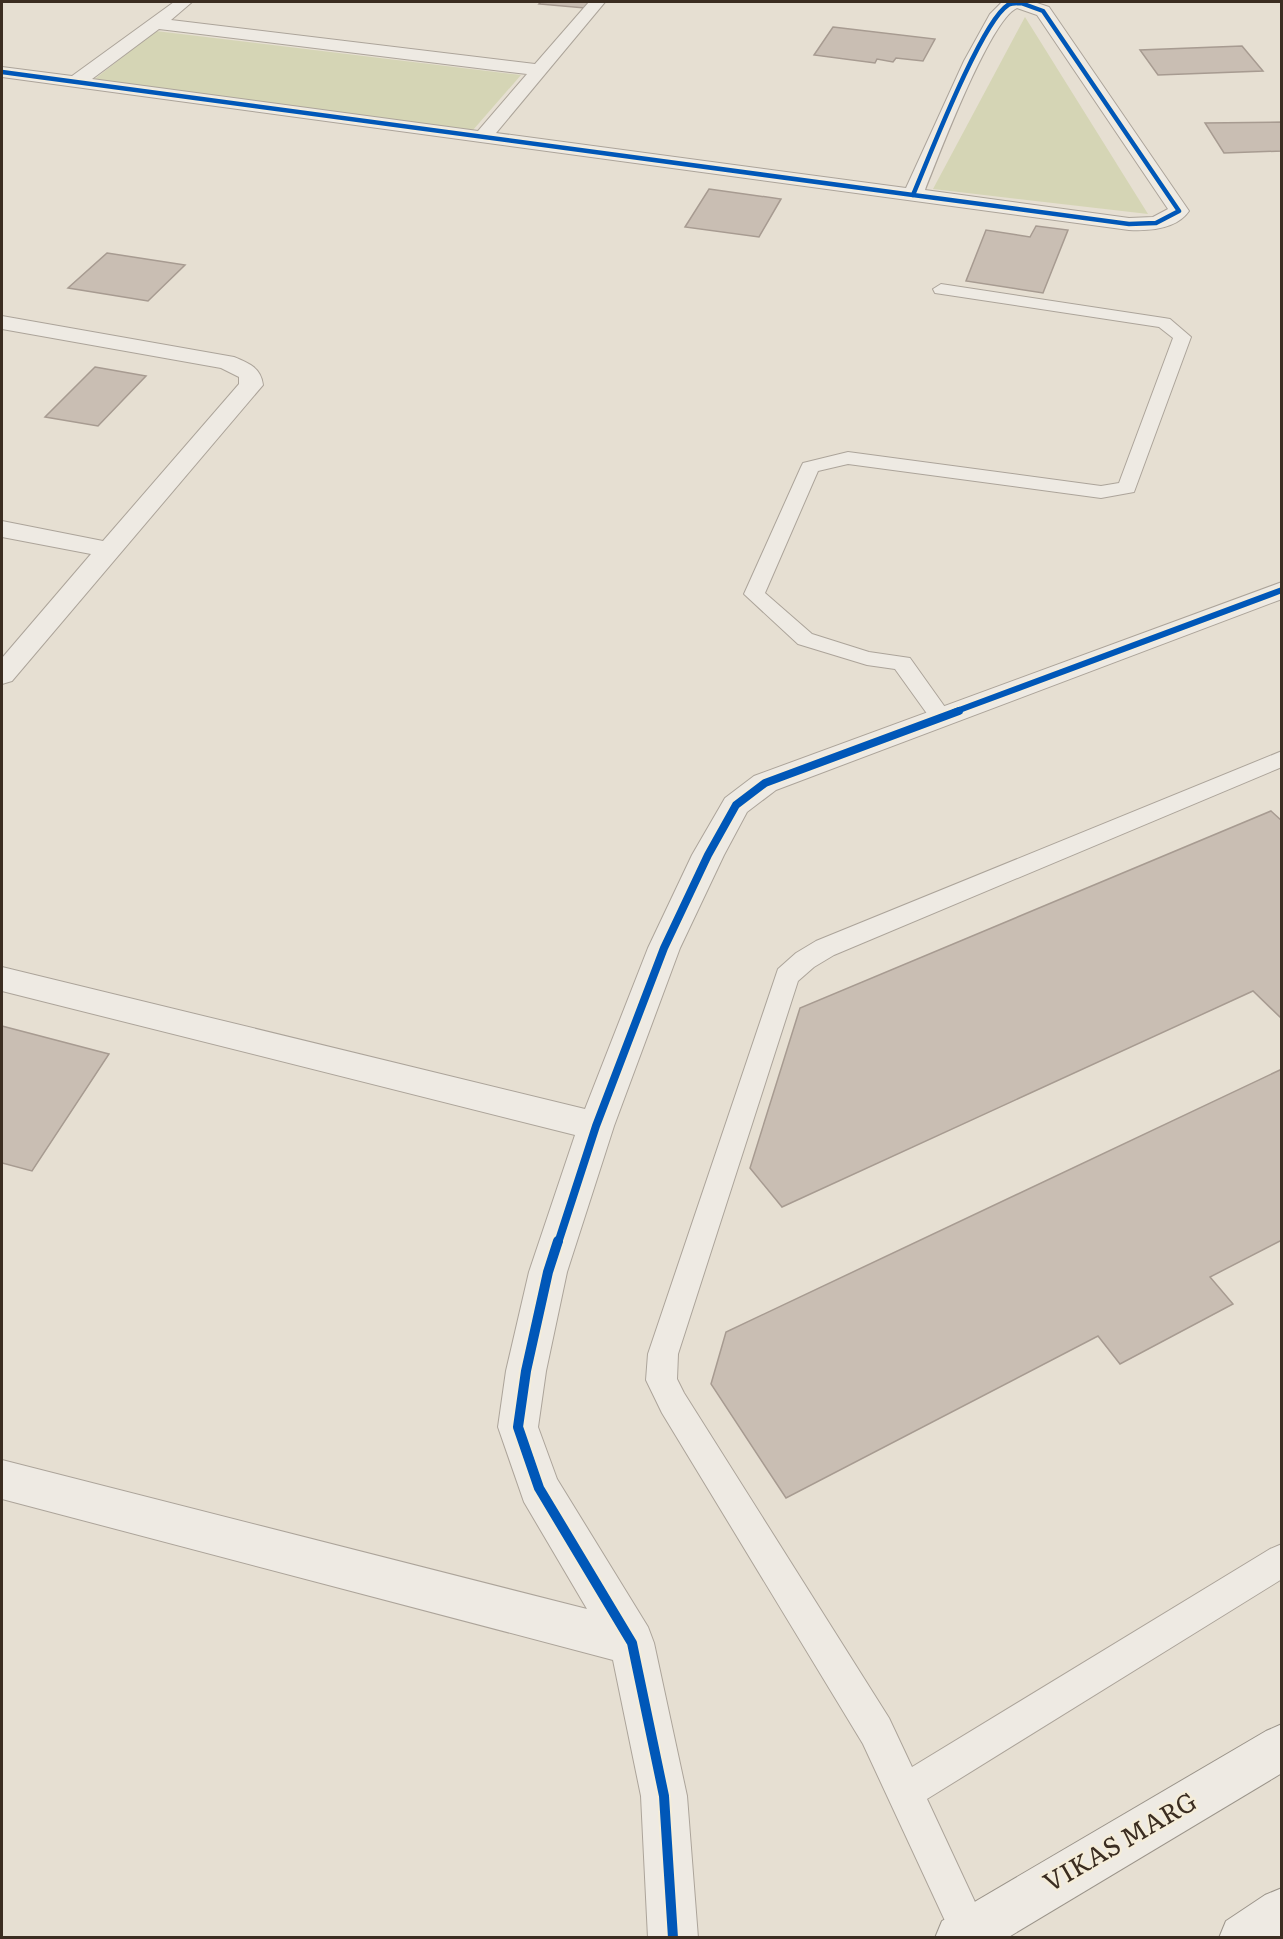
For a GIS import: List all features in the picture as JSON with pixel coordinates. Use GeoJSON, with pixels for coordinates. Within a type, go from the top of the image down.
{"type":"FeatureCollection","features":[{"type":"Feature","properties":{"kind":"street"},"geometry":{"type":"LineString","coordinates":[[76,82],[183,2]]}},
{"type":"Feature","properties":{"kind":"street"},"geometry":{"type":"LineString","coordinates":[[483,137],[597,2]]}},
{"type":"Feature","properties":{"kind":"street"},"geometry":{"type":"LineString","coordinates":[[2,72],[913,195],[1140,225],[1151,225],[1167,220],[1179,211],[1043,11],[1025,4],[1007,5],[985,34],[913,195]]}},
{"type":"Feature","properties":{"kind":"street"},"geometry":{"type":"LineString","coordinates":[[155,23],[540,70]]}},
{"type":"Feature","properties":{"kind":"street"},"geometry":{"type":"LineString","coordinates":[[2,323],[226,362],[250,375],[251,385],[2,675]]}},
{"type":"Feature","properties":{"kind":"street"},"geometry":{"type":"LineString","coordinates":[[2,529],[108,550]]}},
{"type":"Feature","properties":{"kind":"street"},"geometry":{"type":"LineString","coordinates":[[673,1938],[664,1796],[632,1643],[539,1488],[518,1427],[526,1371],[548,1272],[597,1126],[663,948],[708,855],[736,805],[765,783],[1281,590]]}},
{"type":"Feature","properties":{"kind":"street"},"geometry":{"type":"LineString","coordinates":[[2,979],[597,1126]]}},
{"type":"Feature","properties":{"kind":"street"},"geometry":{"type":"LineString","coordinates":[[2,1480],[632,1643]]}},
{"type":"Feature","properties":{"kind":"street","name":"VIKAS MARG"},"geometry":{"type":"LineString","coordinates":[[964,1934],[1281,1747]]}},
{"type":"Feature","properties":{"kind":"street"},"geometry":{"type":"LineString","coordinates":[[1243,1938],[1281,1912]]}},
{"type":"Feature","properties":{"kind":"lane"},"geometry":{"type":"LineString","coordinates":[[940,290],[1164,323],[1182,337],[1127,488],[1101,492],[848,458],[810,468],[754,594],[805,639],[867,658],[902,663],[941,717]]}},
{"type":"Feature","properties":{"kind":"lane"},"geometry":{"type":"LineString","coordinates":[[964,1934],[905,1792],[876,1731],[661,1380],[663,1354],[787,976],[805,960],[825,948],[1281,758]]}},
{"type":"Feature","properties":{"kind":"lane"},"geometry":{"type":"LineString","coordinates":[[905,1792],[1281,1560]]}},
{"type":"Feature","properties":{"kind":"green space"},"geometry":{"type":"Polygon","coordinates":[[[1025,17],[1148,214],[933,189],[1025,17]]]}},
{"type":"Feature","properties":{"kind":"green space"},"geometry":{"type":"Polygon","coordinates":[[[156,31],[521,75],[473,130],[92,81],[156,31]]]}},
{"type":"Feature","properties":{"kind":"building"},"geometry":{"type":"Polygon","coordinates":[[[541,2],[592,2],[585,8],[539,4],[541,2]]]}},
{"type":"Feature","properties":{"kind":"building"},"geometry":{"type":"Polygon","coordinates":[[[833,27],[935,39],[923,61],[896,58],[893,62],[877,59],[875,63],[814,55],[833,27]]]}},
{"type":"Feature","properties":{"kind":"building"},"geometry":{"type":"Polygon","coordinates":[[[1242,46],[1263,71],[1158,75],[1140,50],[1242,46]]]}},
{"type":"Feature","properties":{"kind":"building"},"geometry":{"type":"Polygon","coordinates":[[[1282,122],[1282,151],[1224,153],[1205,123],[1282,122]]]}},
{"type":"Feature","properties":{"kind":"building"},"geometry":{"type":"Polygon","coordinates":[[[709,189],[781,199],[759,237],[685,227],[709,189]]]}},
{"type":"Feature","properties":{"kind":"building"},"geometry":{"type":"Polygon","coordinates":[[[1036,226],[1068,230],[1043,293],[966,281],[986,230],[1030,237],[1036,226]]]}},
{"type":"Feature","properties":{"kind":"building"},"geometry":{"type":"Polygon","coordinates":[[[107,253],[185,265],[148,301],[68,288],[107,253]]]}},
{"type":"Feature","properties":{"kind":"building"},"geometry":{"type":"Polygon","coordinates":[[[95,367],[146,376],[98,426],[45,417],[95,367]]]}},
{"type":"Feature","properties":{"kind":"building"},"geometry":{"type":"Polygon","coordinates":[[[1271,811],[1282,821],[1282,1019],[1253,991],[782,1207],[750,1168],[800,1008],[1271,811]]]}},
{"type":"Feature","properties":{"kind":"building"},"geometry":{"type":"Polygon","coordinates":[[[2,1026],[109,1054],[32,1171],[2,1163],[2,1026]]]}},
{"type":"Feature","properties":{"kind":"building"},"geometry":{"type":"Polygon","coordinates":[[[1282,1069],[1282,1240],[1210,1277],[1233,1304],[1120,1364],[1098,1336],[786,1498],[711,1384],[726,1332],[1282,1069]]]}},
{"type":"Feature","properties":{"kind":"cycle path"},"geometry":{"type":"LineString","coordinates":[[2,72],[1129,224],[1156,223],[1179,211],[1043,11],[1021,3],[1008,5],[986,34],[943,124],[930,154],[920,179],[913,195]]}},
{"type":"Feature","properties":{"kind":"cycle path"},"geometry":{"type":"LineString","coordinates":[[673,1938],[664,1796],[632,1643],[539,1488],[518,1427],[526,1371],[548,1272],[596,1126],[664,948],[708,855],[736,805],[765,783],[1282,590]]}}]}
